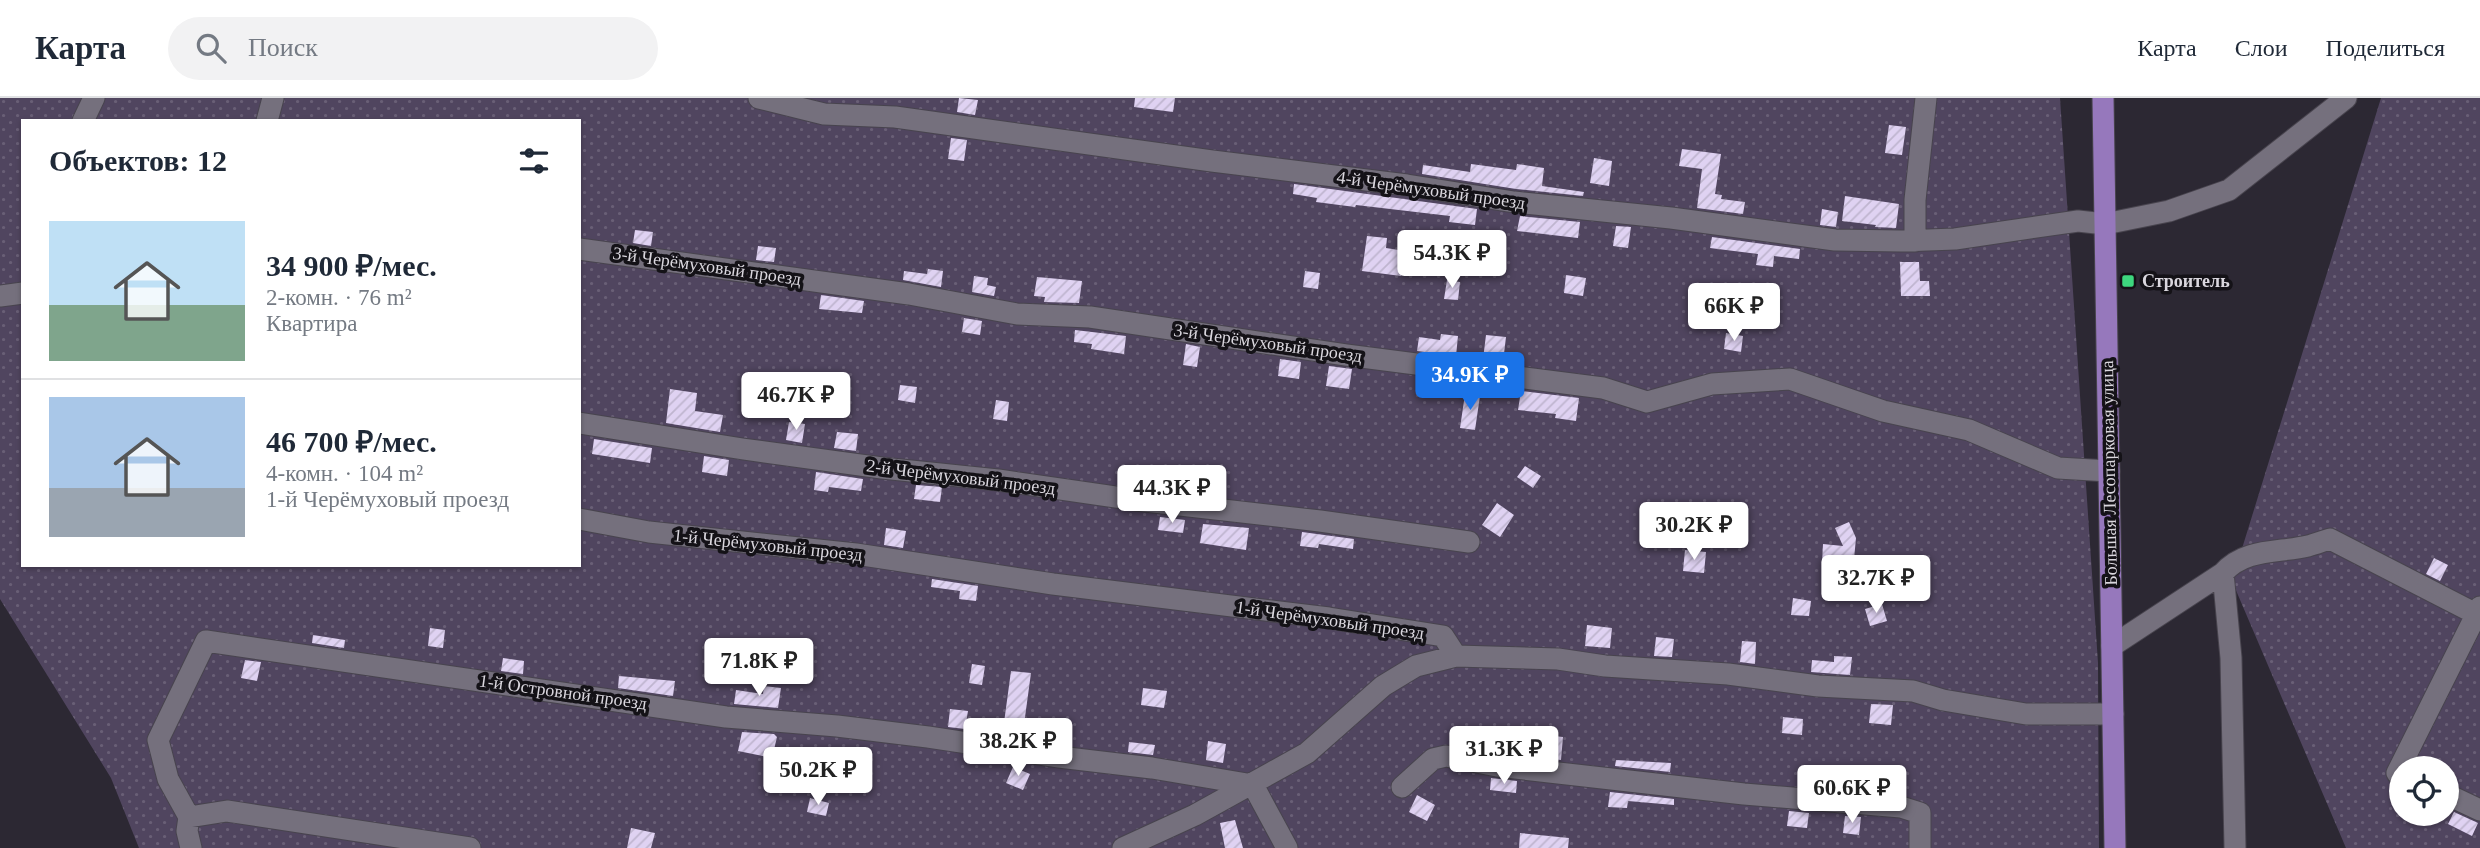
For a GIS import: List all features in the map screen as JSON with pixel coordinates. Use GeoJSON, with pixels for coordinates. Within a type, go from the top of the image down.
{"type":"FeatureCollection","features":[{"type":"Feature","properties":{"kind":"main road","name":"Большая Лесопарковая улица"},"geometry":{"type":"LineString","coordinates":[[2104,98],[2115,848]]}},
{"type":"Feature","properties":{"kind":"street"},"geometry":{"type":"LineString","coordinates":[[84,119],[94,98]]}},
{"type":"Feature","properties":{"kind":"street"},"geometry":{"type":"LineString","coordinates":[[268,119],[273,98]]}},
{"type":"Feature","properties":{"kind":"street","name":"4-й Черёмуховый проезд"},"geometry":{"type":"LineString","coordinates":[[758,98],[824,114],[895,117],[1407,185],[1514,202],[1671,218],[1835,240],[1915,241],[1955,239],[2078,221],[2105,224],[2169,211],[2229,190],[2346,98]]}},
{"type":"Feature","properties":{"kind":"street"},"geometry":{"type":"LineString","coordinates":[[1915,241],[1915,200],[1926,98]]}},
{"type":"Feature","properties":{"kind":"street","name":"3-й Черёмуховый проезд"},"geometry":{"type":"LineString","coordinates":[[581,249],[909,294],[1017,314],[1090,317],[1346,355],[1603,388],[1647,402],[1713,384],[1790,379],[1883,411],[1969,430],[2058,468],[2109,471]]}},
{"type":"Feature","properties":{"kind":"street"},"geometry":{"type":"LineString","coordinates":[[0,296],[21,293]]}},
{"type":"Feature","properties":{"kind":"street","name":"2-й Черёмуховый проезд"},"geometry":{"type":"LineString","coordinates":[[581,423],[854,464],[998,480],[1469,542]]}},
{"type":"Feature","properties":{"kind":"street","name":"1-й Черёмуховый проезд"},"geometry":{"type":"LineString","coordinates":[[581,519],[649,532],[856,554],[1054,584],[1355,622],[1443,636],[1456,656]]}},
{"type":"Feature","properties":{"kind":"street"},"geometry":{"type":"LineString","coordinates":[[2112,646],[2223,573],[2232,562],[2255,554],[2308,546],[2330,539],[2479,612],[2408,756]]}},
{"type":"Feature","properties":{"kind":"street"},"geometry":{"type":"LineString","coordinates":[[2223,573],[2231,658],[2235,848]]}},
{"type":"Feature","properties":{"kind":"street","name":"1-й Островной проезд"},"geometry":{"type":"LineString","coordinates":[[189,817],[168,779],[158,740],[206,640],[726,717],[928,737],[1253,785]]}},
{"type":"Feature","properties":{"kind":"street"},"geometry":{"type":"LineString","coordinates":[[1123,848],[1195,816],[1307,753],[1383,687],[1416,666],[1456,656],[1558,659],[1605,666],[1913,691],[1943,700],[2026,714],[2113,715]]}},
{"type":"Feature","properties":{"kind":"street"},"geometry":{"type":"LineString","coordinates":[[1402,788],[1433,759],[1446,756],[1497,766],[1744,794],[1901,807],[1920,814],[1920,848]]}},
{"type":"Feature","properties":{"kind":"street"},"geometry":{"type":"LineString","coordinates":[[1253,785],[1287,848]]}},
{"type":"Feature","properties":{"kind":"street"},"geometry":{"type":"LineString","coordinates":[[2459,800],[2480,810]]}},
{"type":"Feature","properties":{"kind":"street"},"geometry":{"type":"LineString","coordinates":[[191,848],[187,831],[189,817],[227,811],[470,848]]}},
{"type":"Feature","properties":{"kind":"shaded area"},"geometry":{"type":"Polygon","coordinates":[[[0,98],[2060,98],[2098,663],[2099,848],[139,848],[111,778],[0,599],[0,98]]]}},
{"type":"Feature","properties":{"kind":"shaded area"},"geometry":{"type":"Polygon","coordinates":[[[2381,98],[2480,98],[2480,848],[2346,848],[2232,581],[2381,98]]]}},
{"type":"Feature","properties":{"kind":"building"},"geometry":{"type":"Polygon","coordinates":[[[959,98],[978,100],[975,115],[957,112],[959,98]]]}},
{"type":"Feature","properties":{"kind":"building"},"geometry":{"type":"Polygon","coordinates":[[[1135,98],[1175,98],[1173,112],[1134,107],[1135,98]]]}},
{"type":"Feature","properties":{"kind":"building"},"geometry":{"type":"Polygon","coordinates":[[[1889,125],[1906,127],[1902,155],[1885,153],[1889,125]]]}},
{"type":"Feature","properties":{"kind":"building"},"geometry":{"type":"Polygon","coordinates":[[[951,138],[967,140],[964,161],[948,159],[951,138]]]}},
{"type":"Feature","properties":{"kind":"building"},"geometry":{"type":"Polygon","coordinates":[[[1682,149],[1721,154],[1715,194],[1722,195],[1721,199],[1745,202],[1743,214],[1697,208],[1702,169],[1679,166],[1682,149]]]}},
{"type":"Feature","properties":{"kind":"building"},"geometry":{"type":"Polygon","coordinates":[[[1594,158],[1612,161],[1609,186],[1590,183],[1594,158]]]}},
{"type":"Feature","properties":{"kind":"building"},"geometry":{"type":"Polygon","coordinates":[[[1471,164],[1516,170],[1517,164],[1544,168],[1542,186],[1584,192],[1583,196],[1516,189],[1422,174],[1423,165],[1470,172],[1471,164]]]}},
{"type":"Feature","properties":{"kind":"building"},"geometry":{"type":"Polygon","coordinates":[[[1294,184],[1477,209],[1475,225],[1449,222],[1450,216],[1316,202],[1317,198],[1293,194],[1294,184]]]}},
{"type":"Feature","properties":{"kind":"building"},"geometry":{"type":"Polygon","coordinates":[[[1845,196],[1899,204],[1896,228],[1842,221],[1845,196]]]}},
{"type":"Feature","properties":{"kind":"building"},"geometry":{"type":"Polygon","coordinates":[[[1822,209],[1838,212],[1836,227],[1820,225],[1822,209]]]}},
{"type":"Feature","properties":{"kind":"building"},"geometry":{"type":"Polygon","coordinates":[[[1520,216],[1580,222],[1578,238],[1517,231],[1520,216]]]}},
{"type":"Feature","properties":{"kind":"building"},"geometry":{"type":"Polygon","coordinates":[[[1616,226],[1631,227],[1628,248],[1613,246],[1616,226]]]}},
{"type":"Feature","properties":{"kind":"building"},"geometry":{"type":"Polygon","coordinates":[[[635,230],[653,232],[651,246],[633,243],[635,230]]]}},
{"type":"Feature","properties":{"kind":"building"},"geometry":{"type":"Polygon","coordinates":[[[1367,236],[1387,238],[1386,248],[1405,251],[1401,276],[1362,271],[1367,236]]]}},
{"type":"Feature","properties":{"kind":"building"},"geometry":{"type":"Polygon","coordinates":[[[1712,237],[1800,249],[1799,259],[1774,256],[1773,267],[1756,265],[1758,254],[1710,248],[1712,237]]]}},
{"type":"Feature","properties":{"kind":"building"},"geometry":{"type":"Polygon","coordinates":[[[758,246],[776,248],[774,262],[756,260],[758,246]]]}},
{"type":"Feature","properties":{"kind":"building"},"geometry":{"type":"Polygon","coordinates":[[[1900,262],[1919,262],[1920,281],[1929,281],[1930,296],[1901,296],[1900,262]]]}},
{"type":"Feature","properties":{"kind":"building"},"geometry":{"type":"Polygon","coordinates":[[[928,269],[943,271],[941,287],[903,280],[904,271],[927,274],[928,269]]]}},
{"type":"Feature","properties":{"kind":"building"},"geometry":{"type":"Polygon","coordinates":[[[1305,271],[1320,273],[1318,289],[1303,287],[1305,271]]]}},
{"type":"Feature","properties":{"kind":"building"},"geometry":{"type":"Polygon","coordinates":[[[1566,275],[1586,278],[1583,296],[1564,293],[1566,275]]]}},
{"type":"Feature","properties":{"kind":"building"},"geometry":{"type":"Polygon","coordinates":[[[974,276],[988,278],[987,285],[996,287],[994,296],[972,292],[974,276]]]}},
{"type":"Feature","properties":{"kind":"building"},"geometry":{"type":"Polygon","coordinates":[[[1037,277],[1082,281],[1079,303],[1044,302],[1045,297],[1034,296],[1037,277]]]}},
{"type":"Feature","properties":{"kind":"building"},"geometry":{"type":"Polygon","coordinates":[[[1447,280],[1460,282],[1458,300],[1444,299],[1447,280]]]}},
{"type":"Feature","properties":{"kind":"building"},"geometry":{"type":"Polygon","coordinates":[[[821,295],[864,301],[862,313],[819,309],[821,295]]]}},
{"type":"Feature","properties":{"kind":"building"},"geometry":{"type":"Polygon","coordinates":[[[964,318],[982,321],[980,335],[962,332],[964,318]]]}},
{"type":"Feature","properties":{"kind":"building"},"geometry":{"type":"Polygon","coordinates":[[[1075,330],[1126,336],[1124,354],[1091,349],[1092,344],[1074,342],[1075,330]]]}},
{"type":"Feature","properties":{"kind":"building"},"geometry":{"type":"Polygon","coordinates":[[[1726,333],[1743,336],[1741,352],[1724,349],[1726,333]]]}},
{"type":"Feature","properties":{"kind":"building"},"geometry":{"type":"Polygon","coordinates":[[[1441,334],[1458,336],[1456,356],[1417,351],[1419,337],[1440,340],[1441,334]]]}},
{"type":"Feature","properties":{"kind":"building"},"geometry":{"type":"Polygon","coordinates":[[[1486,335],[1506,337],[1503,362],[1483,359],[1486,335]]]}},
{"type":"Feature","properties":{"kind":"building"},"geometry":{"type":"Polygon","coordinates":[[[1186,344],[1200,347],[1197,367],[1183,365],[1186,344]]]}},
{"type":"Feature","properties":{"kind":"building"},"geometry":{"type":"Polygon","coordinates":[[[1280,359],[1301,362],[1299,379],[1278,376],[1280,359]]]}},
{"type":"Feature","properties":{"kind":"building"},"geometry":{"type":"Polygon","coordinates":[[[1329,366],[1352,369],[1349,389],[1326,386],[1329,366]]]}},
{"type":"Feature","properties":{"kind":"building"},"geometry":{"type":"Polygon","coordinates":[[[900,385],[917,387],[915,403],[898,400],[900,385]]]}},
{"type":"Feature","properties":{"kind":"building"},"geometry":{"type":"Polygon","coordinates":[[[670,389],[697,393],[695,411],[723,415],[720,432],[666,423],[670,389]]]}},
{"type":"Feature","properties":{"kind":"building"},"geometry":{"type":"Polygon","coordinates":[[[1521,391],[1579,398],[1576,421],[1555,418],[1556,414],[1518,410],[1521,391]]]}},
{"type":"Feature","properties":{"kind":"building"},"geometry":{"type":"Polygon","coordinates":[[[1465,394],[1480,396],[1475,430],[1460,428],[1465,394]]]}},
{"type":"Feature","properties":{"kind":"building"},"geometry":{"type":"Polygon","coordinates":[[[996,400],[1009,402],[1007,421],[993,419],[996,400]]]}},
{"type":"Feature","properties":{"kind":"building"},"geometry":{"type":"Polygon","coordinates":[[[789,422],[805,424],[802,443],[786,440],[789,422]]]}},
{"type":"Feature","properties":{"kind":"building"},"geometry":{"type":"Polygon","coordinates":[[[837,432],[858,434],[856,451],[834,448],[837,432]]]}},
{"type":"Feature","properties":{"kind":"building"},"geometry":{"type":"Polygon","coordinates":[[[594,439],[652,448],[650,463],[592,454],[594,439]]]}},
{"type":"Feature","properties":{"kind":"building"},"geometry":{"type":"Polygon","coordinates":[[[704,456],[729,460],[727,476],[702,472],[704,456]]]}},
{"type":"Feature","properties":{"kind":"building"},"geometry":{"type":"Polygon","coordinates":[[[1525,466],[1541,476],[1533,488],[1517,477],[1525,466]]]}},
{"type":"Feature","properties":{"kind":"building"},"geometry":{"type":"Polygon","coordinates":[[[816,472],[863,479],[861,491],[829,487],[828,492],[814,490],[816,472]]]}},
{"type":"Feature","properties":{"kind":"building"},"geometry":{"type":"Polygon","coordinates":[[[916,485],[942,487],[940,502],[914,499],[916,485]]]}},
{"type":"Feature","properties":{"kind":"building"},"geometry":{"type":"Polygon","coordinates":[[[1497,503],[1514,515],[1500,537],[1482,525],[1497,503]]]}},
{"type":"Feature","properties":{"kind":"building"},"geometry":{"type":"Polygon","coordinates":[[[1160,517],[1185,520],[1183,533],[1158,530],[1160,517]]]}},
{"type":"Feature","properties":{"kind":"building"},"geometry":{"type":"Polygon","coordinates":[[[1849,522],[1856,538],[1853,570],[1851,565],[1822,563],[1823,544],[1843,546],[1835,528],[1849,522]]]}},
{"type":"Feature","properties":{"kind":"building"},"geometry":{"type":"Polygon","coordinates":[[[1203,524],[1249,528],[1246,550],[1200,543],[1203,524]]]}},
{"type":"Feature","properties":{"kind":"building"},"geometry":{"type":"Polygon","coordinates":[[[886,528],[906,531],[903,548],[884,545],[886,528]]]}},
{"type":"Feature","properties":{"kind":"building"},"geometry":{"type":"Polygon","coordinates":[[[1302,532],[1354,539],[1353,549],[1319,544],[1318,548],[1300,546],[1302,532]]]}},
{"type":"Feature","properties":{"kind":"building"},"geometry":{"type":"Polygon","coordinates":[[[1685,550],[1706,552],[1704,573],[1683,571],[1685,550]]]}},
{"type":"Feature","properties":{"kind":"building"},"geometry":{"type":"Polygon","coordinates":[[[2434,558],[2448,565],[2440,581],[2426,574],[2434,558]]]}},
{"type":"Feature","properties":{"kind":"building"},"geometry":{"type":"Polygon","coordinates":[[[932,579],[978,586],[976,601],[959,599],[960,591],[931,587],[932,579]]]}},
{"type":"Feature","properties":{"kind":"building"},"geometry":{"type":"Polygon","coordinates":[[[1793,598],[1811,601],[1809,616],[1791,615],[1793,598]]]}},
{"type":"Feature","properties":{"kind":"building"},"geometry":{"type":"Polygon","coordinates":[[[1882,604],[1887,621],[1870,626],[1865,609],[1882,604]]]}},
{"type":"Feature","properties":{"kind":"building"},"geometry":{"type":"Polygon","coordinates":[[[1587,625],[1612,628],[1610,648],[1585,646],[1587,625]]]}},
{"type":"Feature","properties":{"kind":"building"},"geometry":{"type":"Polygon","coordinates":[[[430,628],[445,630],[443,648],[428,646],[430,628]]]}},
{"type":"Feature","properties":{"kind":"building"},"geometry":{"type":"Polygon","coordinates":[[[313,635],[345,640],[344,648],[312,643],[313,635]]]}},
{"type":"Feature","properties":{"kind":"building"},"geometry":{"type":"Polygon","coordinates":[[[1656,637],[1674,639],[1672,657],[1654,656],[1656,637]]]}},
{"type":"Feature","properties":{"kind":"building"},"geometry":{"type":"Polygon","coordinates":[[[1742,641],[1756,642],[1755,664],[1740,662],[1742,641]]]}},
{"type":"Feature","properties":{"kind":"building"},"geometry":{"type":"Polygon","coordinates":[[[1834,656],[1852,657],[1850,675],[1811,672],[1812,660],[1834,662],[1834,656]]]}},
{"type":"Feature","properties":{"kind":"building"},"geometry":{"type":"Polygon","coordinates":[[[503,658],[524,661],[523,674],[501,671],[503,658]]]}},
{"type":"Feature","properties":{"kind":"building"},"geometry":{"type":"Polygon","coordinates":[[[245,660],[261,662],[257,681],[241,678],[245,660]]]}},
{"type":"Feature","properties":{"kind":"building"},"geometry":{"type":"Polygon","coordinates":[[[972,664],[985,666],[982,685],[969,683],[972,664]]]}},
{"type":"Feature","properties":{"kind":"building"},"geometry":{"type":"Polygon","coordinates":[[[1011,671],[1031,673],[1023,732],[1003,730],[1011,671]]]}},
{"type":"Feature","properties":{"kind":"building"},"geometry":{"type":"Polygon","coordinates":[[[619,676],[675,681],[673,696],[618,688],[619,676]]]}},
{"type":"Feature","properties":{"kind":"building"},"geometry":{"type":"Polygon","coordinates":[[[764,686],[781,688],[778,708],[734,704],[736,690],[763,694],[764,686]]]}},
{"type":"Feature","properties":{"kind":"building"},"geometry":{"type":"Polygon","coordinates":[[[1143,688],[1167,691],[1164,708],[1141,705],[1143,688]]]}},
{"type":"Feature","properties":{"kind":"building"},"geometry":{"type":"Polygon","coordinates":[[[1871,704],[1893,705],[1891,725],[1869,723],[1871,704]]]}},
{"type":"Feature","properties":{"kind":"building"},"geometry":{"type":"Polygon","coordinates":[[[950,709],[968,711],[965,729],[948,727],[950,709]]]}},
{"type":"Feature","properties":{"kind":"building"},"geometry":{"type":"Polygon","coordinates":[[[1783,717],[1803,719],[1802,735],[1782,733],[1783,717]]]}},
{"type":"Feature","properties":{"kind":"building"},"geometry":{"type":"Polygon","coordinates":[[[742,732],[774,734],[777,737],[772,758],[738,751],[742,732]]]}},
{"type":"Feature","properties":{"kind":"building"},"geometry":{"type":"Polygon","coordinates":[[[1545,735],[1563,737],[1561,760],[1543,758],[1545,735]]]}},
{"type":"Feature","properties":{"kind":"building"},"geometry":{"type":"Polygon","coordinates":[[[1470,736],[1492,738],[1491,751],[1469,747],[1470,736]]]}},
{"type":"Feature","properties":{"kind":"building"},"geometry":{"type":"Polygon","coordinates":[[[1208,741],[1226,744],[1223,763],[1206,760],[1208,741]]]}},
{"type":"Feature","properties":{"kind":"building"},"geometry":{"type":"Polygon","coordinates":[[[1129,742],[1155,745],[1153,755],[1128,752],[1129,742]]]}},
{"type":"Feature","properties":{"kind":"building"},"geometry":{"type":"Polygon","coordinates":[[[1616,760],[1671,763],[1670,772],[1615,766],[1616,760]]]}},
{"type":"Feature","properties":{"kind":"building"},"geometry":{"type":"Polygon","coordinates":[[[1013,767],[1030,774],[1023,790],[1006,783],[1013,767]]]}},
{"type":"Feature","properties":{"kind":"building"},"geometry":{"type":"Polygon","coordinates":[[[1491,778],[1517,781],[1516,793],[1490,790],[1491,778]]]}},
{"type":"Feature","properties":{"kind":"building"},"geometry":{"type":"Polygon","coordinates":[[[1610,792],[1674,799],[1674,805],[1628,801],[1627,808],[1608,807],[1610,792]]]}},
{"type":"Feature","properties":{"kind":"building"},"geometry":{"type":"Polygon","coordinates":[[[1417,795],[1435,805],[1427,821],[1409,812],[1417,795]]]}},
{"type":"Feature","properties":{"kind":"building"},"geometry":{"type":"Polygon","coordinates":[[[810,798],[829,803],[826,816],[807,812],[810,798]]]}},
{"type":"Feature","properties":{"kind":"building"},"geometry":{"type":"Polygon","coordinates":[[[1789,811],[1809,813],[1807,828],[1787,826],[1789,811]]]}},
{"type":"Feature","properties":{"kind":"building"},"geometry":{"type":"Polygon","coordinates":[[[2459,814],[2478,823],[2472,836],[2452,826],[2459,826],[2459,814]]]}},
{"type":"Feature","properties":{"kind":"building"},"geometry":{"type":"Polygon","coordinates":[[[1845,816],[1861,817],[1859,835],[1843,833],[1845,816]]]}},
{"type":"Feature","properties":{"kind":"building"},"geometry":{"type":"Polygon","coordinates":[[[1235,820],[1243,848],[1225,848],[1220,823],[1235,820]]]}},
{"type":"Feature","properties":{"kind":"building"},"geometry":{"type":"Polygon","coordinates":[[[631,828],[655,833],[651,848],[627,848],[631,828]]]}},
{"type":"Feature","properties":{"kind":"building"},"geometry":{"type":"Polygon","coordinates":[[[1520,833],[1569,838],[1568,848],[1519,848],[1520,833]]]}},
{"type":"Feature","properties":{"kind":"place","name":"Строитель"},"geometry":{"type":"Point","coordinates":[2128,281]}}]}
